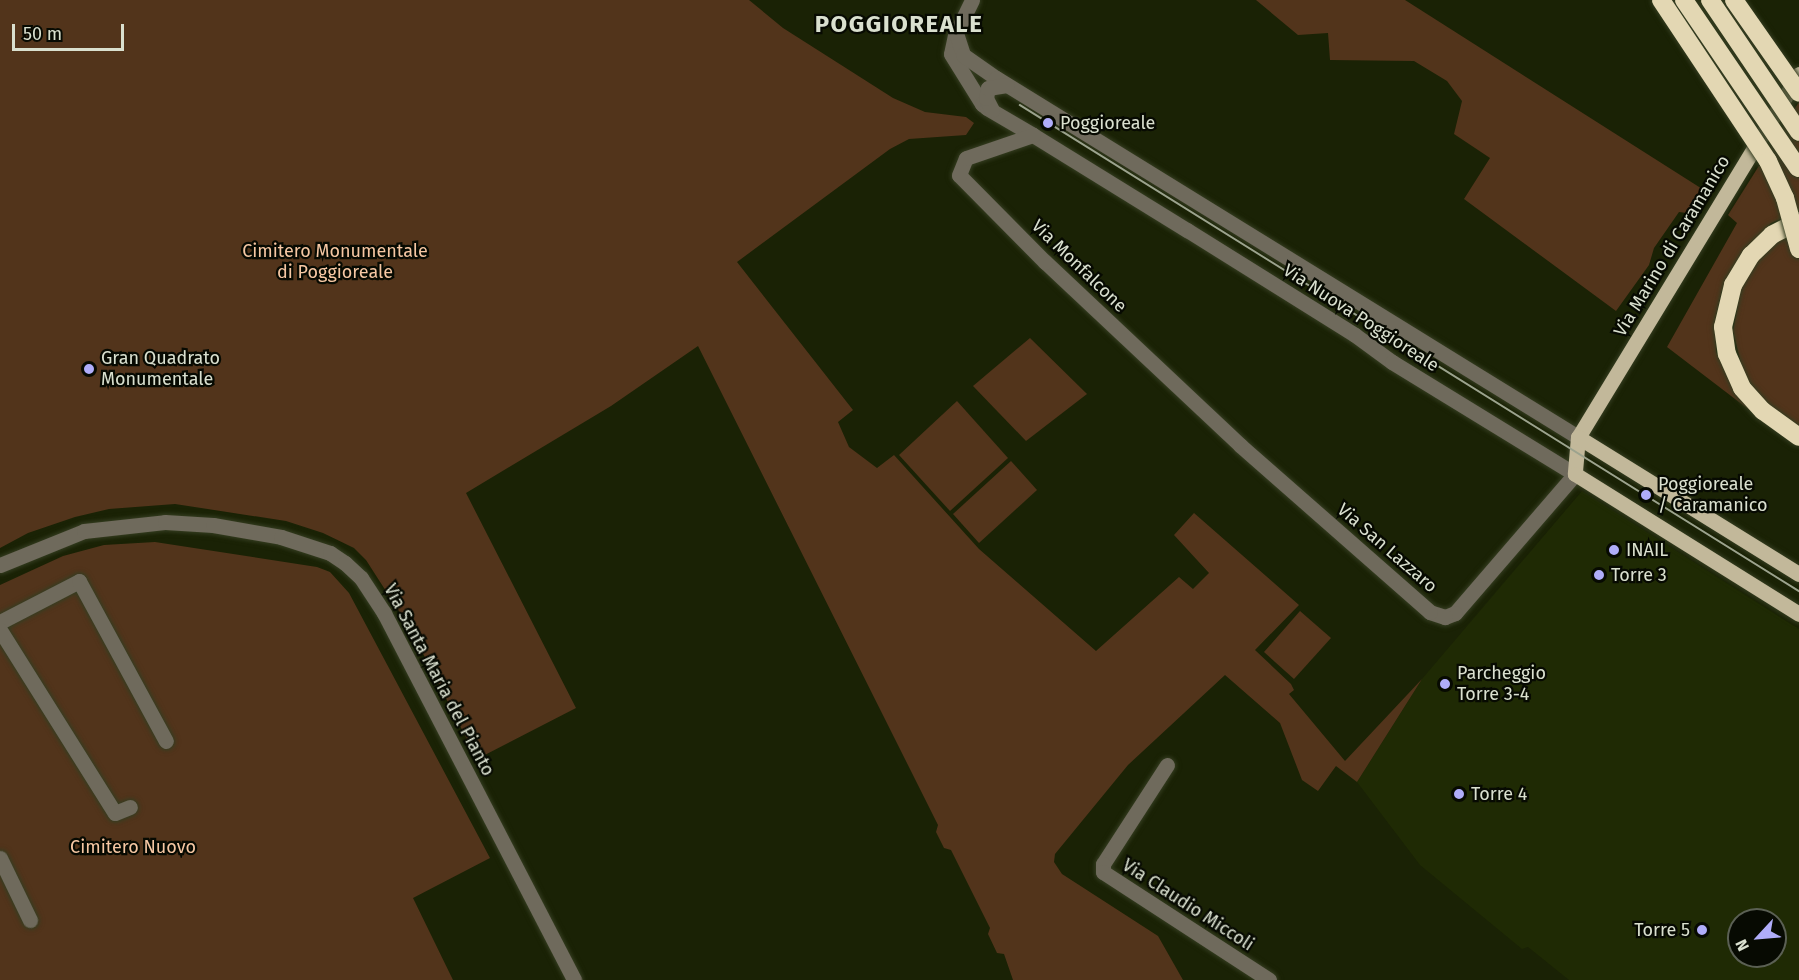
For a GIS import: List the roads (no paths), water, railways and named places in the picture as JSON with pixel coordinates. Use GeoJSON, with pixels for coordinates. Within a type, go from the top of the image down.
{"type":"FeatureCollection","features":[{"type":"Feature","properties":{"kind":"highway"},"geometry":{"type":"LineString","coordinates":[[1661,0],[1768,161],[1785,198],[1799,249]]}},
{"type":"Feature","properties":{"kind":"highway"},"geometry":{"type":"LineString","coordinates":[[1684,0],[1799,169]]}},
{"type":"Feature","properties":{"kind":"highway"},"geometry":{"type":"LineString","coordinates":[[1710,0],[1799,132]]}},
{"type":"Feature","properties":{"kind":"highway"},"geometry":{"type":"LineString","coordinates":[[1734,0],[1799,93]]}},
{"type":"Feature","properties":{"kind":"highway"},"geometry":{"type":"LineString","coordinates":[[1799,221],[1772,235],[1750,255],[1727,301],[1724,327],[1727,354],[1736,377],[1751,400],[1799,437]]}},
{"type":"Feature","properties":{"kind":"main road","name":"Via Marino di Caramanico"},"geometry":{"type":"LineString","coordinates":[[1578,437],[1799,75]]}},
{"type":"Feature","properties":{"kind":"main road"},"geometry":{"type":"LineString","coordinates":[[1575,474],[1578,437]]}},
{"type":"Feature","properties":{"kind":"main road","name":"Via Nuova Poggioreale"},"geometry":{"type":"LineString","coordinates":[[1578,437],[1799,574]]}},
{"type":"Feature","properties":{"kind":"main road","name":"Via Nuova Poggioreale"},"geometry":{"type":"LineString","coordinates":[[1575,474],[1799,614]]}},
{"type":"Feature","properties":{"kind":"street","name":"Via Nuova Poggioreale"},"geometry":{"type":"LineString","coordinates":[[972,0],[952,43],[953,60],[975,96],[992,110],[1575,474]]}},
{"type":"Feature","properties":{"kind":"street","name":"Via Nuova Poggioreale"},"geometry":{"type":"LineString","coordinates":[[961,21],[957,39],[963,55],[1007,86],[1578,437]]}},
{"type":"Feature","properties":{"kind":"street"},"geometry":{"type":"LineString","coordinates":[[992,110],[986,98],[988,88],[1007,86]]}},
{"type":"Feature","properties":{"kind":"street","name":"Via Monfalcone"},"geometry":{"type":"LineString","coordinates":[[1033,135],[966,158],[959,174],[1045,262],[1240,444]]}},
{"type":"Feature","properties":{"kind":"street","name":"Via San Lazzaro"},"geometry":{"type":"LineString","coordinates":[[1240,444],[1430,612],[1445,617],[1455,613],[1575,474]]}},
{"type":"Feature","properties":{"kind":"street","name":"Via Santa Maria del Pianto"},"geometry":{"type":"LineString","coordinates":[[0,565],[84,531],[165,522],[213,525],[281,537],[330,553],[345,563],[361,578],[384,613],[574,980]]}},
{"type":"Feature","properties":{"kind":"street"},"geometry":{"type":"LineString","coordinates":[[0,622],[79,581],[166,741]]}},
{"type":"Feature","properties":{"kind":"street"},"geometry":{"type":"LineString","coordinates":[[0,630],[115,813],[130,807]]}},
{"type":"Feature","properties":{"kind":"street","name":"Via Claudio Miccoli"},"geometry":{"type":"LineString","coordinates":[[1167,765],[1103,864],[1102,872],[1269,980]]}},
{"type":"Feature","properties":{"kind":"street"},"geometry":{"type":"LineString","coordinates":[[0,858],[30,921]]}},
{"type":"Feature","properties":{"kind":"tram line"},"geometry":{"type":"LineString","coordinates":[[1020,105],[1799,591]]}},
{"type":"Feature","properties":{"kind":"place","name":"Poggioreale"},"geometry":{"type":"Point","coordinates":[1048,123]}},
{"type":"Feature","properties":{"kind":"place","name":"Gran Quadrato Monumentale"},"geometry":{"type":"Point","coordinates":[89,369]}},
{"type":"Feature","properties":{"kind":"place","name":"Poggioreale / Caramanico"},"geometry":{"type":"Point","coordinates":[1646,495]}},
{"type":"Feature","properties":{"kind":"place","name":"INAIL"},"geometry":{"type":"Point","coordinates":[1614,550]}},
{"type":"Feature","properties":{"kind":"place","name":"Torre 3"},"geometry":{"type":"Point","coordinates":[1599,575]}},
{"type":"Feature","properties":{"kind":"place","name":"Parcheggio Torre 3-4"},"geometry":{"type":"Point","coordinates":[1445,684]}},
{"type":"Feature","properties":{"kind":"place","name":"Torre 4"},"geometry":{"type":"Point","coordinates":[1459,794]}},
{"type":"Feature","properties":{"kind":"place","name":"Torre 5"},"geometry":{"type":"Point","coordinates":[1702,930]}},
{"type":"Feature","properties":{"kind":"district","name":"POGGIOREALE"},"geometry":{"type":"Point","coordinates":[899,25]}},
{"type":"Feature","properties":{"kind":"park label","name":"Cimitero Monumentale di Poggioreale"},"geometry":{"type":"Point","coordinates":[335,262]}},
{"type":"Feature","properties":{"kind":"park label","name":"Cimitero Nuovo"},"geometry":{"type":"Point","coordinates":[133,847]}}]}
